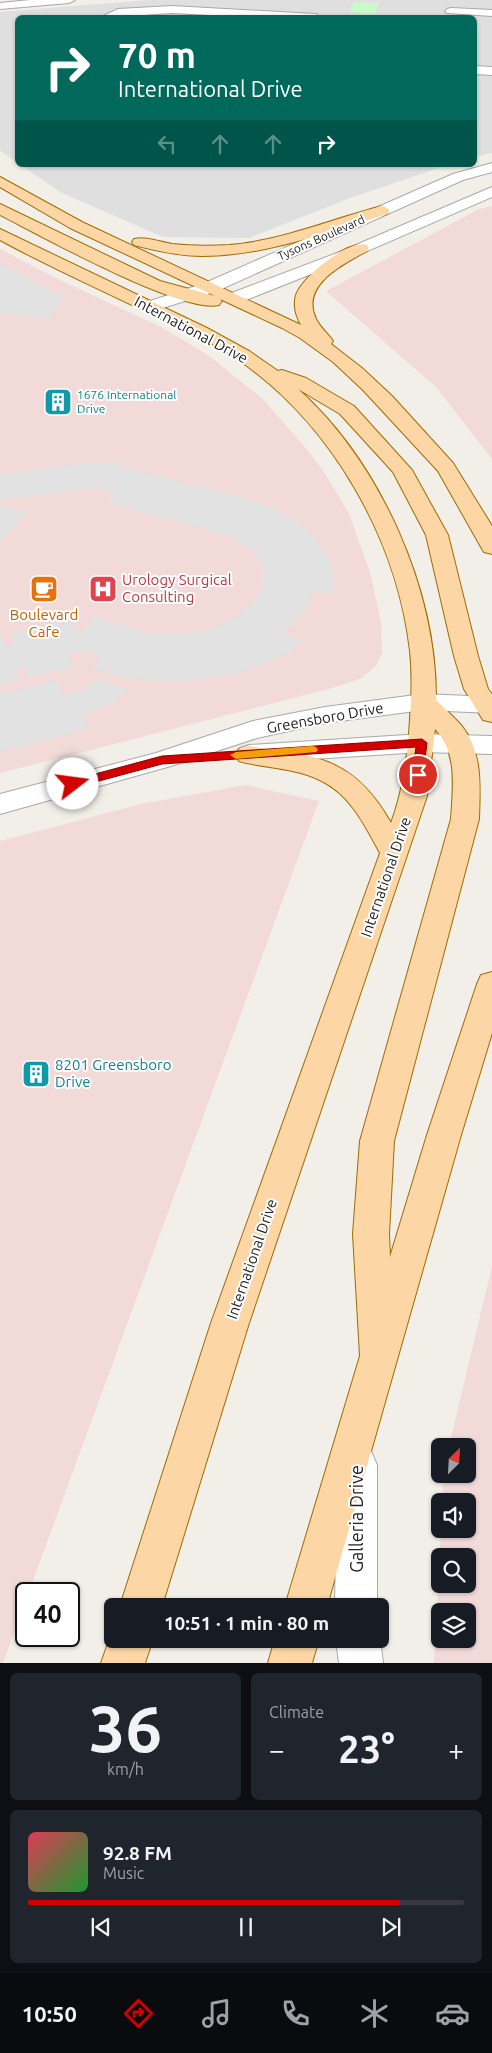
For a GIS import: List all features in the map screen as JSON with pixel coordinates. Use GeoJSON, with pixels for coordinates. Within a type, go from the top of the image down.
{"type":"FeatureCollection","features":[{"type":"Feature","properties":{"kind":"main road"},"geometry":{"type":"LineString","coordinates":[[0,181],[76,225],[235,298],[315,339],[335,354],[389,404],[446,467],[471,506],[492,547]]}},
{"type":"Feature","properties":{"kind":"main road"},"geometry":{"type":"LineString","coordinates":[[37,203],[155,246],[176,250],[206,251],[235,250],[283,240],[382,211]]}},
{"type":"Feature","properties":{"kind":"main road"},"geometry":{"type":"LineString","coordinates":[[0,209],[146,281],[185,295],[212,301],[235,298]]}},
{"type":"Feature","properties":{"kind":"main road","name":"International Drive"},"geometry":{"type":"LineString","coordinates":[[0,234],[33,252],[208,335],[257,366],[288,390],[324,429],[357,472],[379,512],[396,551],[412,602],[422,653],[422,743],[414,796],[230,1323],[144,1598]]}},
{"type":"Feature","properties":{"kind":"main road"},"geometry":{"type":"LineString","coordinates":[[335,354],[306,318],[303,301],[313,282],[320,274],[331,265],[361,248]]}},
{"type":"Feature","properties":{"kind":"main road"},"geometry":{"type":"LineString","coordinates":[[257,366],[298,382],[347,410],[402,470],[437,535],[466,656],[476,689],[490,708]]}},
{"type":"Feature","properties":{"kind":"main road"},"geometry":{"type":"LineString","coordinates":[[379,1356],[371,1234],[377,1141],[465,819],[466,771],[460,744],[452,732],[422,702]]}},
{"type":"Feature","properties":{"kind":"main road"},"geometry":{"type":"LineString","coordinates":[[248,754],[309,766],[340,778],[356,792],[394,853]]}},
{"type":"Feature","properties":{"kind":"main road"},"geometry":{"type":"LineString","coordinates":[[308,1598],[444,1135],[492,984]]}},
{"type":"Feature","properties":{"kind":"main road"},"geometry":{"type":"LineString","coordinates":[[123,1663],[128,1648]]}},
{"type":"Feature","properties":{"kind":"main road"},"geometry":{"type":"LineString","coordinates":[[290,1663],[294,1648]]}},
{"type":"Feature","properties":{"kind":"street"},"geometry":{"type":"LineString","coordinates":[[0,6],[68,0]]}},
{"type":"Feature","properties":{"kind":"street"},"geometry":{"type":"LineString","coordinates":[[263,12],[274,2]]}},
{"type":"Feature","properties":{"kind":"street"},"geometry":{"type":"LineString","coordinates":[[110,15],[116,12],[141,10],[210,13],[263,12],[290,15]]}},
{"type":"Feature","properties":{"kind":"street"},"geometry":{"type":"LineString","coordinates":[[452,10],[492,13]]}},
{"type":"Feature","properties":{"kind":"street"},"geometry":{"type":"LineString","coordinates":[[477,70],[492,71]]}},
{"type":"Feature","properties":{"kind":"street","name":"Tysons Boulevard"},"geometry":{"type":"LineString","coordinates":[[150,307],[211,287],[458,177],[492,167]]}},
{"type":"Feature","properties":{"kind":"street","name":"Tysons Boulevard"},"geometry":{"type":"LineString","coordinates":[[235,298],[361,248],[492,192]]}},
{"type":"Feature","properties":{"kind":"street","name":"Greensboro Drive"},"geometry":{"type":"LineString","coordinates":[[0,804],[162,760],[253,730],[326,715],[422,702],[490,708]]}},
{"type":"Feature","properties":{"kind":"street","name":"Greensboro Drive"},"geometry":{"type":"LineString","coordinates":[[162,760],[422,743],[492,745]]}},
{"type":"Feature","properties":{"kind":"street","name":"Galleria Drive"},"geometry":{"type":"LineString","coordinates":[[356,1598],[357,1432]]}},
{"type":"Feature","properties":{"kind":"street"},"geometry":{"type":"LineString","coordinates":[[359,1648],[361,1663]]}},
{"type":"Feature","properties":{"kind":"shaded area"},"geometry":{"type":"Polygon","coordinates":[[[148,0],[492,0],[492,153],[477,157],[477,15],[15,15],[15,161],[0,150],[0,12],[148,0]]]}},
{"type":"Feature","properties":{"kind":"shaded area"},"geometry":{"type":"Polygon","coordinates":[[[24,167],[441,167],[350,198],[249,238],[163,237],[60,192],[24,167]]]}},
{"type":"Feature","properties":{"kind":"shaded area"},"geometry":{"type":"Polygon","coordinates":[[[492,206],[492,459],[436,387],[326,291],[479,209],[492,206]]]}},
{"type":"Feature","properties":{"kind":"shaded area"},"geometry":{"type":"Polygon","coordinates":[[[0,249],[62,281],[161,327],[208,355],[263,399],[309,452],[326,475],[349,514],[370,572],[381,622],[382,653],[376,666],[360,679],[329,689],[0,773],[0,249]]]}},
{"type":"Feature","properties":{"kind":"shaded area"},"geometry":{"type":"Polygon","coordinates":[[[0,263],[63,298],[48,319],[0,313],[0,263]]]}},
{"type":"Feature","properties":{"kind":"shaded area"},"geometry":{"type":"Polygon","coordinates":[[[113,460],[118,462],[116,465],[237,496],[272,508],[287,515],[312,533],[329,558],[333,570],[334,593],[312,592],[304,612],[284,633],[301,642],[291,651],[271,661],[245,671],[218,677],[188,681],[158,681],[122,677],[92,669],[100,656],[87,651],[79,651],[69,655],[74,667],[28,677],[24,667],[19,666],[16,667],[20,679],[0,684],[0,637],[7,646],[13,645],[12,633],[70,619],[74,629],[82,631],[95,617],[152,633],[180,634],[201,631],[220,625],[237,617],[257,599],[262,588],[263,569],[258,557],[246,546],[230,537],[178,521],[106,503],[114,493],[97,488],[0,500],[0,474],[93,462],[111,463],[113,460]]]}},
{"type":"Feature","properties":{"kind":"shaded area"},"geometry":{"type":"Polygon","coordinates":[[[0,506],[28,513],[0,541],[0,506]]]}},
{"type":"Feature","properties":{"kind":"shaded area"},"geometry":{"type":"Polygon","coordinates":[[[99,679],[128,690],[112,703],[84,715],[89,729],[0,752],[0,694],[57,680],[61,693],[65,695],[83,689],[99,679]]]}},
{"type":"Feature","properties":{"kind":"shaded area"},"geometry":{"type":"Polygon","coordinates":[[[245,785],[319,801],[32,1582],[15,1582],[15,1630],[3,1663],[0,1663],[0,841],[141,804],[245,785]]]}},
{"type":"Feature","properties":{"kind":"shaded area"},"geometry":{"type":"Polygon","coordinates":[[[492,1266],[492,1663],[434,1663],[435,1648],[476,1648],[476,1603],[437,1603],[438,1593],[476,1593],[476,1548],[440,1548],[441,1538],[476,1538],[476,1493],[443,1493],[443,1483],[476,1483],[476,1438],[451,1438],[492,1266]]]}},
{"type":"Feature","properties":{"kind":"green space"},"geometry":{"type":"Polygon","coordinates":[[[354,2],[379,3],[375,14],[349,12],[354,2]]]}},
{"type":"Feature","properties":{"kind":"slow traffic"},"geometry":{"type":"LineString","coordinates":[[236,755],[312,750]]}},
{"type":"Feature","properties":{"kind":"place","name":"1676 International Drive"},"geometry":{"type":"Point","coordinates":[58,402]}},
{"type":"Feature","properties":{"kind":"place","name":"Boulevard Cafe"},"geometry":{"type":"Point","coordinates":[44,589]}},
{"type":"Feature","properties":{"kind":"place","name":"Urology Surgical Consulting"},"geometry":{"type":"Point","coordinates":[103,589]}},
{"type":"Feature","properties":{"kind":"place","name":"8201 Greensboro Drive"},"geometry":{"type":"Point","coordinates":[36,1074]}},
{"type":"Feature","properties":{"kind":"route"},"geometry":{"type":"LineString","coordinates":[[73,784],[162,760],[422,743],[418,775]]}}]}
